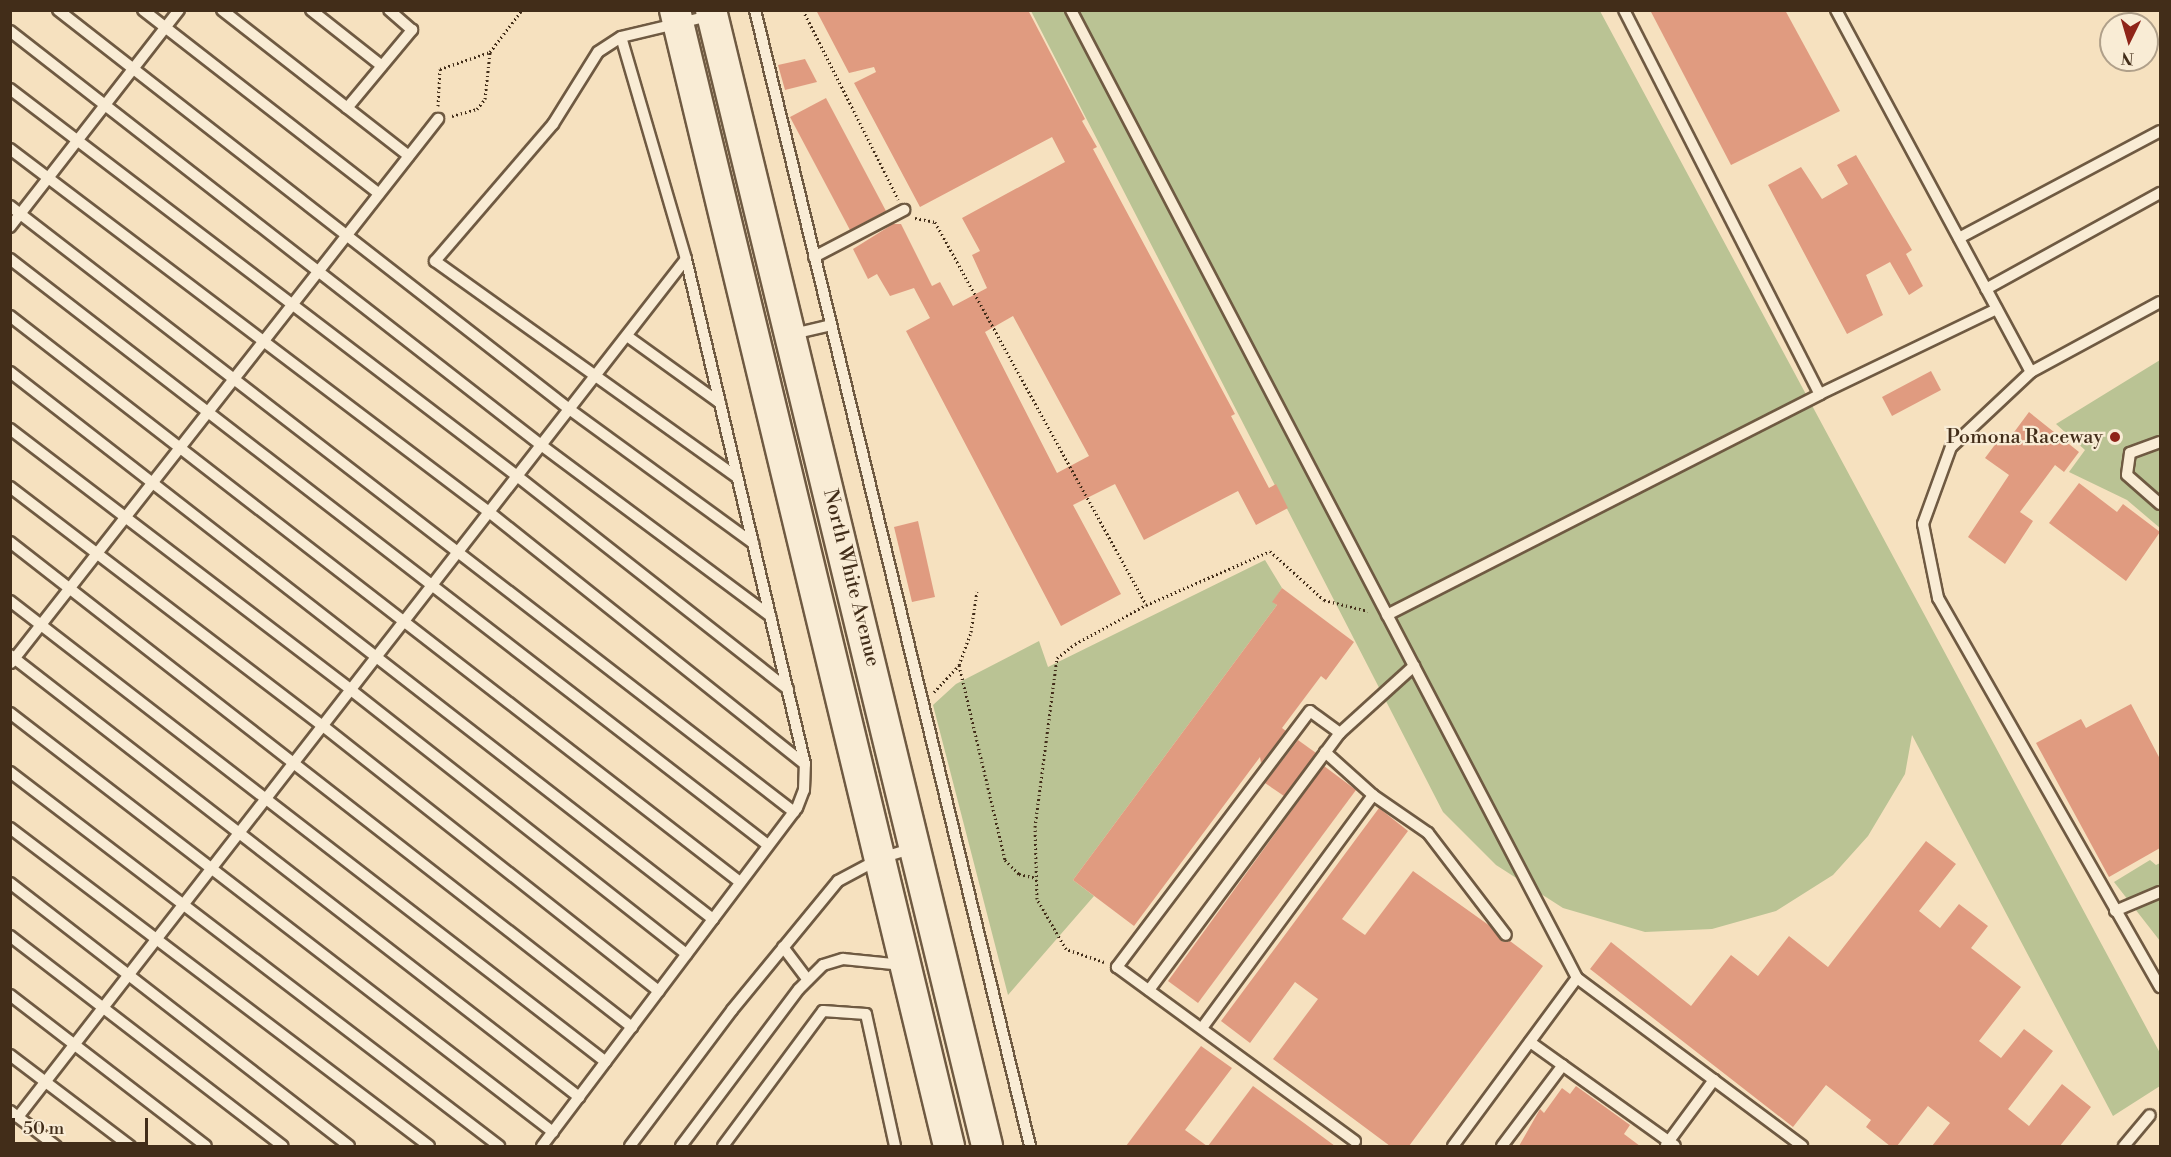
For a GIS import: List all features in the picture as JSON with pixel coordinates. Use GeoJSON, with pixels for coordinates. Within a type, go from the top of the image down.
{"type":"FeatureCollection","features":[{"type":"Feature","properties":{"kind":"main road","name":"North White Avenue"},"geometry":{"type":"LineString","coordinates":[[715,12],[790,334],[917,848],[987,1146]]}},
{"type":"Feature","properties":{"kind":"main road","name":"North White Avenue"},"geometry":{"type":"LineString","coordinates":[[677,18],[949,1146]]}},
{"type":"Feature","properties":{"kind":"lane"},"geometry":{"type":"LineString","coordinates":[[58,10],[569,409],[753,543]]}},
{"type":"Feature","properties":{"kind":"lane"},"geometry":{"type":"LineString","coordinates":[[143,10],[380,194]]}},
{"type":"Feature","properties":{"kind":"lane"},"geometry":{"type":"LineString","coordinates":[[10,227],[179,10]]}},
{"type":"Feature","properties":{"kind":"lane"},"geometry":{"type":"LineString","coordinates":[[222,10],[409,156]]}},
{"type":"Feature","properties":{"kind":"lane"},"geometry":{"type":"LineString","coordinates":[[311,10],[382,66]]}},
{"type":"Feature","properties":{"kind":"lane"},"geometry":{"type":"LineString","coordinates":[[347,108],[412,30],[389,10]]}},
{"type":"Feature","properties":{"kind":"lane"},"geometry":{"type":"LineString","coordinates":[[755,10],[1030,1146]]}},
{"type":"Feature","properties":{"kind":"lane"},"geometry":{"type":"LineString","coordinates":[[1071,10],[1577,978],[1802,1146]]}},
{"type":"Feature","properties":{"kind":"lane"},"geometry":{"type":"LineString","coordinates":[[1624,10],[1820,394]]}},
{"type":"Feature","properties":{"kind":"lane"},"geometry":{"type":"LineString","coordinates":[[1836,10],[2031,372]]}},
{"type":"Feature","properties":{"kind":"lane"},"geometry":{"type":"LineString","coordinates":[[715,12],[677,18],[649,30],[621,37],[598,52],[553,124],[435,261],[595,378],[738,477]]}},
{"type":"Feature","properties":{"kind":"lane"},"geometry":{"type":"LineString","coordinates":[[10,31],[320,269],[541,445],[770,616]]}},
{"type":"Feature","properties":{"kind":"lane"},"geometry":{"type":"LineString","coordinates":[[542,1146],[794,812],[804,790],[805,764],[686,259],[621,37]]}},
{"type":"Feature","properties":{"kind":"lane"},"geometry":{"type":"LineString","coordinates":[[10,89],[291,306],[517,476],[788,689]]}},
{"type":"Feature","properties":{"kind":"lane"},"geometry":{"type":"LineString","coordinates":[[438,119],[12,659],[579,1097]]}},
{"type":"Feature","properties":{"kind":"lane"},"geometry":{"type":"LineString","coordinates":[[1959,238],[2160,131]]}},
{"type":"Feature","properties":{"kind":"lane"},"geometry":{"type":"LineString","coordinates":[[10,149],[489,512],[805,764]]}},
{"type":"Feature","properties":{"kind":"lane"},"geometry":{"type":"LineString","coordinates":[[1986,289],[2160,193]]}},
{"type":"Feature","properties":{"kind":"lane"},"geometry":{"type":"LineString","coordinates":[[10,206],[236,377],[794,812]]}},
{"type":"Feature","properties":{"kind":"lane"},"geometry":{"type":"LineString","coordinates":[[814,257],[904,210]]}},
{"type":"Feature","properties":{"kind":"lane"},"geometry":{"type":"LineString","coordinates":[[10,259],[768,845]]}},
{"type":"Feature","properties":{"kind":"lane"},"geometry":{"type":"LineString","coordinates":[[56,1146],[14,1114],[46,1082],[686,259]]}},
{"type":"Feature","properties":{"kind":"lane"},"geometry":{"type":"LineString","coordinates":[[2160,302],[2031,372],[1951,447],[1923,524],[1938,598],[2160,987]]}},
{"type":"Feature","properties":{"kind":"lane"},"geometry":{"type":"LineString","coordinates":[[1388,615],[1820,394],[1997,309]]}},
{"type":"Feature","properties":{"kind":"lane"},"geometry":{"type":"LineString","coordinates":[[10,316],[182,446],[740,882]]}},
{"type":"Feature","properties":{"kind":"lane"},"geometry":{"type":"LineString","coordinates":[[790,334],[831,325]]}},
{"type":"Feature","properties":{"kind":"lane"},"geometry":{"type":"LineString","coordinates":[[627,336],[720,403]]}},
{"type":"Feature","properties":{"kind":"lane"},"geometry":{"type":"LineString","coordinates":[[10,372],[378,655],[713,919]]}},
{"type":"Feature","properties":{"kind":"lane"},"geometry":{"type":"LineString","coordinates":[[10,429],[351,690],[686,954]]}},
{"type":"Feature","properties":{"kind":"lane"},"geometry":{"type":"LineString","coordinates":[[2160,442],[2130,453],[2127,475],[2160,504]]}},
{"type":"Feature","properties":{"kind":"lane"},"geometry":{"type":"LineString","coordinates":[[10,487],[323,726],[659,991]]}},
{"type":"Feature","properties":{"kind":"lane"},"geometry":{"type":"LineString","coordinates":[[10,542],[632,1027]]}},
{"type":"Feature","properties":{"kind":"lane"},"geometry":{"type":"LineString","coordinates":[[10,601],[606,1062]]}},
{"type":"Feature","properties":{"kind":"lane"},"geometry":{"type":"LineString","coordinates":[[1149,990],[1340,733],[1414,666]]}},
{"type":"Feature","properties":{"kind":"lane"},"geometry":{"type":"LineString","coordinates":[[1340,733],[1310,711],[1117,967],[1355,1141]]}},
{"type":"Feature","properties":{"kind":"lane"},"geometry":{"type":"LineString","coordinates":[[10,713],[553,1132]]}},
{"type":"Feature","properties":{"kind":"lane"},"geometry":{"type":"LineString","coordinates":[[1325,752],[1373,795],[1428,833],[1506,934]]}},
{"type":"Feature","properties":{"kind":"lane"},"geometry":{"type":"LineString","coordinates":[[10,772],[499,1146]]}},
{"type":"Feature","properties":{"kind":"lane"},"geometry":{"type":"LineString","coordinates":[[1202,1028],[1373,795]]}},
{"type":"Feature","properties":{"kind":"lane"},"geometry":{"type":"LineString","coordinates":[[10,828],[429,1146]]}},
{"type":"Feature","properties":{"kind":"lane"},"geometry":{"type":"LineString","coordinates":[[630,1146],[783,947],[838,880],[881,858],[917,848]]}},
{"type":"Feature","properties":{"kind":"lane"},"geometry":{"type":"LineString","coordinates":[[10,883],[349,1146]]}},
{"type":"Feature","properties":{"kind":"lane"},"geometry":{"type":"LineString","coordinates":[[2115,911],[2160,892]]}},
{"type":"Feature","properties":{"kind":"lane"},"geometry":{"type":"LineString","coordinates":[[10,936],[284,1146]]}},
{"type":"Feature","properties":{"kind":"lane"},"geometry":{"type":"LineString","coordinates":[[783,947],[808,980]]}},
{"type":"Feature","properties":{"kind":"lane"},"geometry":{"type":"LineString","coordinates":[[681,1146],[808,980],[824,965],[843,959],[906,965]]}},
{"type":"Feature","properties":{"kind":"lane"},"geometry":{"type":"LineString","coordinates":[[1453,1146],[1577,978]]}},
{"type":"Feature","properties":{"kind":"lane"},"geometry":{"type":"LineString","coordinates":[[10,995],[206,1146]]}},
{"type":"Feature","properties":{"kind":"lane"},"geometry":{"type":"LineString","coordinates":[[723,1146],[823,1011],[866,1014],[896,1146]]}},
{"type":"Feature","properties":{"kind":"lane"},"geometry":{"type":"LineString","coordinates":[[1530,1042],[1670,1145],[1714,1080]]}},
{"type":"Feature","properties":{"kind":"lane"},"geometry":{"type":"LineString","coordinates":[[10,1054],[130,1146]]}},
{"type":"Feature","properties":{"kind":"lane"},"geometry":{"type":"LineString","coordinates":[[1502,1146],[1563,1065]]}},
{"type":"Feature","properties":{"kind":"lane"},"geometry":{"type":"LineString","coordinates":[[2124,1146],[2150,1115]]}},
{"type":"Feature","properties":{"kind":"path"},"geometry":{"type":"LineString","coordinates":[[490,52],[440,69],[438,119],[477,109],[485,99],[490,52],[522,10]]}},
{"type":"Feature","properties":{"kind":"path"},"geometry":{"type":"LineString","coordinates":[[803,10],[907,216],[935,222],[1146,605]]}},
{"type":"Feature","properties":{"kind":"path"},"geometry":{"type":"LineString","coordinates":[[1117,967],[1066,949],[1037,899],[1035,827],[1057,658],[1075,644],[1146,605],[1270,550],[1324,600],[1388,615]]}},
{"type":"Feature","properties":{"kind":"path"},"geometry":{"type":"LineString","coordinates":[[922,705],[959,665],[971,632],[977,591]]}},
{"type":"Feature","properties":{"kind":"path"},"geometry":{"type":"LineString","coordinates":[[959,665],[1005,860],[1019,874],[1037,878]]}},
{"type":"Feature","properties":{"kind":"green space"},"geometry":{"type":"Polygon","coordinates":[[[1031,11],[1600,11],[2160,1053],[2160,1086],[2113,1116],[1912,735],[1905,774],[1868,836],[1833,875],[1776,911],[1712,929],[1645,932],[1563,908],[1496,865],[1443,812],[1031,11]]]}},
{"type":"Feature","properties":{"kind":"green space","name":"Pomona Raceway"},"geometry":{"type":"Polygon","coordinates":[[[2160,360],[2160,528],[2127,500],[2069,472],[2085,450],[2056,424],[2160,360]]]}},
{"type":"Feature","properties":{"kind":"green space"},"geometry":{"type":"Polygon","coordinates":[[[1265,560],[1282,588],[1273,602],[1277,605],[1073,880],[1094,896],[1008,995],[933,705],[956,684],[1039,641],[1048,667],[1265,560]]]}},
{"type":"Feature","properties":{"kind":"green space"},"geometry":{"type":"Polygon","coordinates":[[[2150,860],[2156,865],[2160,863],[2160,941],[2114,882],[2150,860]]]}},
{"type":"Feature","properties":{"kind":"building"},"geometry":{"type":"Polygon","coordinates":[[[816,10],[1028,10],[1085,119],[1082,121],[1097,147],[1093,149],[1235,414],[1231,416],[1269,488],[1276,484],[1288,508],[1256,525],[1238,491],[1144,540],[1115,484],[1073,505],[1121,594],[1061,626],[906,331],[930,318],[914,288],[890,296],[877,274],[868,279],[853,249],[893,224],[901,224],[932,286],[940,282],[953,306],[987,288],[972,255],[980,251],[962,218],[1065,162],[1052,137],[920,207],[854,83],[876,72],[874,67],[849,73],[816,10]],[[1013,316],[985,332],[1057,473],[1089,456],[1013,316]]]}},
{"type":"Feature","properties":{"kind":"building"},"geometry":{"type":"Polygon","coordinates":[[[1650,10],[1785,10],[1840,111],[1731,165],[1650,10]]]}},
{"type":"Feature","properties":{"kind":"building"},"geometry":{"type":"Polygon","coordinates":[[[805,59],[817,82],[785,90],[778,65],[805,59]]]}},
{"type":"Feature","properties":{"kind":"building"},"geometry":{"type":"Polygon","coordinates":[[[826,98],[886,211],[850,230],[790,117],[826,98]]]}},
{"type":"Feature","properties":{"kind":"building"},"geometry":{"type":"Polygon","coordinates":[[[1856,155],[1912,250],[1906,254],[1923,286],[1909,295],[1890,262],[1866,275],[1883,315],[1847,334],[1768,185],[1801,167],[1822,199],[1848,184],[1837,165],[1856,155]]]}},
{"type":"Feature","properties":{"kind":"building"},"geometry":{"type":"Polygon","coordinates":[[[1931,371],[1941,390],[1892,416],[1882,397],[1931,371]]]}},
{"type":"Feature","properties":{"kind":"building"},"geometry":{"type":"Polygon","coordinates":[[[2029,412],[2079,452],[2064,472],[2055,465],[2020,512],[2033,521],[2005,564],[1968,537],[2009,475],[1985,458],[2003,434],[2009,439],[2029,412]]]}},
{"type":"Feature","properties":{"kind":"building"},"geometry":{"type":"Polygon","coordinates":[[[2079,483],[2117,512],[2123,504],[2160,532],[2126,581],[2049,523],[2079,483]]]}},
{"type":"Feature","properties":{"kind":"building"},"geometry":{"type":"Polygon","coordinates":[[[918,521],[935,597],[912,602],[894,527],[918,521]]]}},
{"type":"Feature","properties":{"kind":"building"},"geometry":{"type":"Polygon","coordinates":[[[1282,588],[1354,642],[1326,680],[1321,676],[1282,728],[1286,731],[1261,763],[1260,757],[1134,926],[1073,880],[1277,605],[1272,602],[1282,588]]]}},
{"type":"Feature","properties":{"kind":"building"},"geometry":{"type":"Polygon","coordinates":[[[2131,704],[2160,759],[2160,848],[2109,877],[2036,743],[2081,719],[2086,728],[2131,704]]]}},
{"type":"Feature","properties":{"kind":"building"},"geometry":{"type":"Polygon","coordinates":[[[1298,740],[1316,753],[1284,796],[1265,783],[1298,740]]]}},
{"type":"Feature","properties":{"kind":"building"},"geometry":{"type":"Polygon","coordinates":[[[1324,766],[1356,790],[1198,1003],[1168,981],[1324,766]]]}},
{"type":"Feature","properties":{"kind":"building"},"geometry":{"type":"Polygon","coordinates":[[[1379,808],[1408,831],[1342,919],[1365,935],[1413,871],[1490,926],[1503,942],[1510,941],[1543,966],[1409,1146],[1390,1146],[1273,1059],[1318,999],[1295,982],[1250,1043],[1221,1021],[1379,808]]]}},
{"type":"Feature","properties":{"kind":"building"},"geometry":{"type":"Polygon","coordinates":[[[1926,841],[1956,864],[1919,911],[1940,928],[1959,904],[1988,926],[1971,948],[2021,987],[1979,1041],[2001,1058],[2024,1029],[2053,1051],[2008,1109],[2029,1126],[2062,1084],[2091,1107],[2060,1146],[1932,1146],[1950,1123],[1928,1106],[1897,1146],[1890,1146],[1866,1127],[1871,1120],[1826,1085],[1793,1127],[1590,969],[1611,942],[1691,1006],[1731,955],[1758,976],[1789,936],[1828,967],[1926,841]]]}},
{"type":"Feature","properties":{"kind":"building"},"geometry":{"type":"Polygon","coordinates":[[[1201,1046],[1232,1068],[1185,1130],[1207,1146],[1126,1146],[1201,1046]]]}},
{"type":"Feature","properties":{"kind":"building"},"geometry":{"type":"Polygon","coordinates":[[[1253,1086],[1304,1123],[1335,1146],[1208,1146],[1253,1086]]]}},
{"type":"Feature","properties":{"kind":"building"},"geometry":{"type":"Polygon","coordinates":[[[1576,1086],[1630,1125],[1624,1134],[1640,1146],[1519,1146],[1540,1109],[1544,1113],[1562,1088],[1570,1094],[1576,1086]]]}},
{"type":"Feature","properties":{"kind":"place","name":"Pomona Raceway"},"geometry":{"type":"Point","coordinates":[2115,437]}}]}
